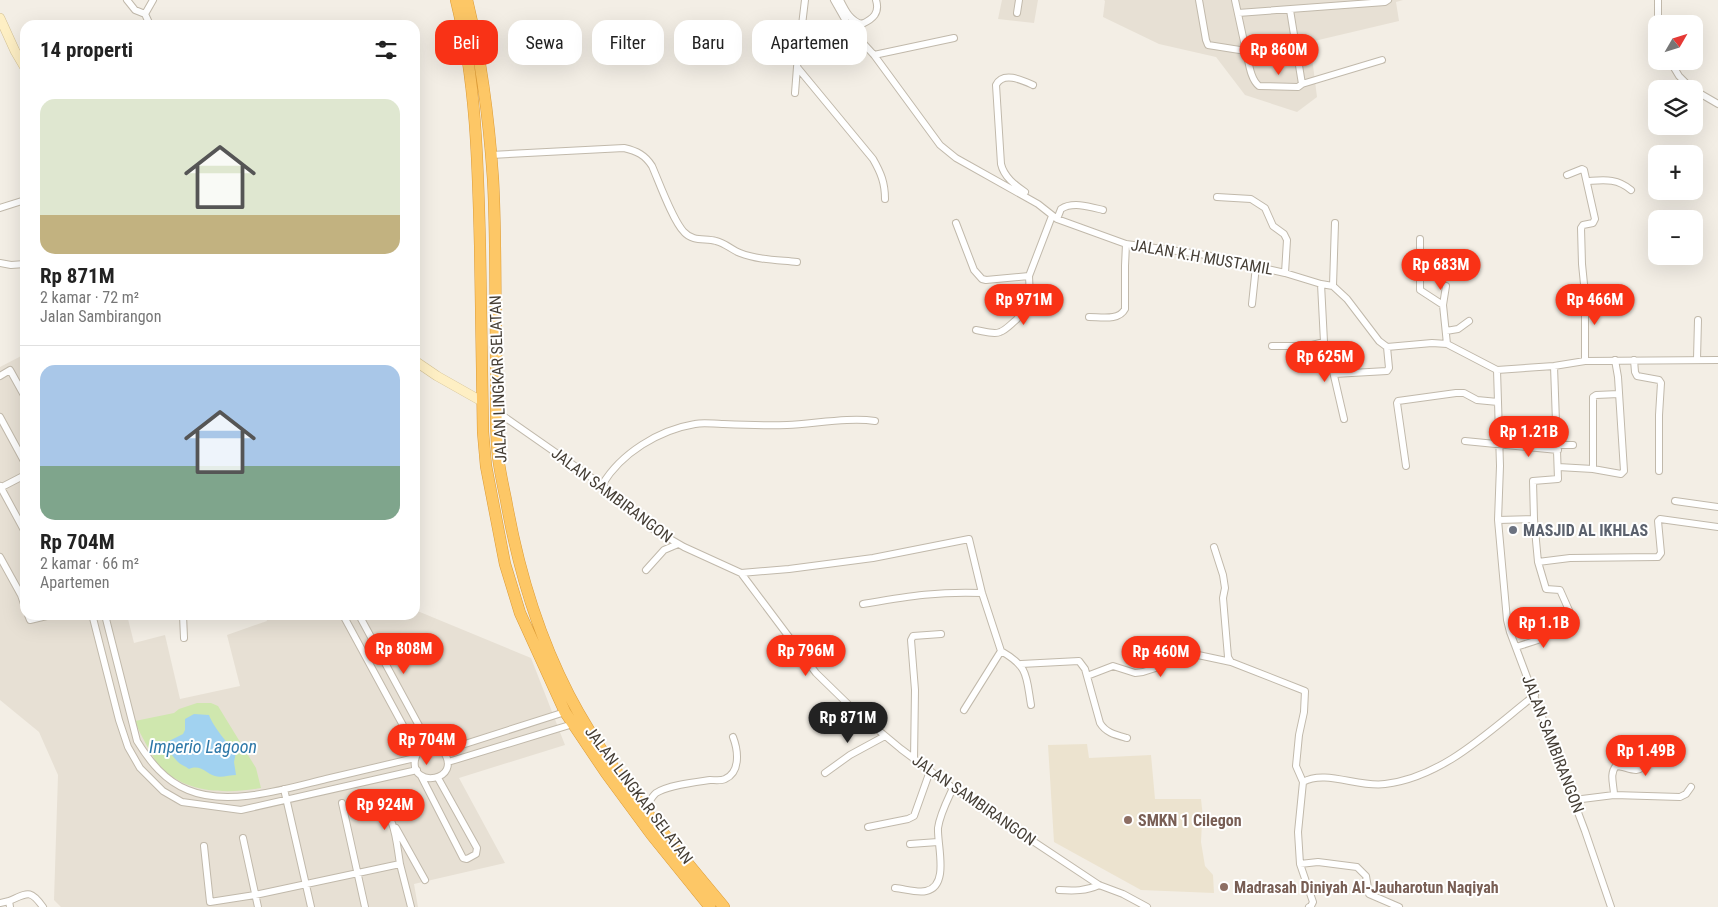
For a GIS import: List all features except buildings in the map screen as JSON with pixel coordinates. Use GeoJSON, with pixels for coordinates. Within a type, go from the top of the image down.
{"type":"FeatureCollection","features":[{"type":"Feature","properties":{"kind":"highway","name":"JALAN LINGKAR SELATAN"},"geometry":{"type":"LineString","coordinates":[[456,0],[466,43],[474,104],[479,177],[486,466],[505,564],[520,613],[536,637],[583,720],[645,809],[655,831],[724,907]]}},
{"type":"Feature","properties":{"kind":"highway","name":"JALAN LINGKAR SELATAN"},"geometry":{"type":"LineString","coordinates":[[467,0],[488,126],[493,180],[498,457],[520,569],[532,608],[536,637],[565,712],[710,907]]}},
{"type":"Feature","properties":{"kind":"highway"},"geometry":{"type":"LineString","coordinates":[[481,321],[496,322]]}},
{"type":"Feature","properties":{"kind":"street"},"geometry":{"type":"LineString","coordinates":[[127,0],[135,10],[145,14],[148,20]]}},
{"type":"Feature","properties":{"kind":"street"},"geometry":{"type":"LineString","coordinates":[[145,14],[153,0]]}},
{"type":"Feature","properties":{"kind":"street"},"geometry":{"type":"LineString","coordinates":[[795,93],[805,0]]}},
{"type":"Feature","properties":{"kind":"street","name":"JALAN K.H MUSTAMIL"},"geometry":{"type":"LineString","coordinates":[[834,0],[852,30],[874,55],[940,145],[948,152],[1044,208],[1055,218],[1126,244],[1206,255],[1333,286]]}},
{"type":"Feature","properties":{"kind":"street"},"geometry":{"type":"LineString","coordinates":[[840,0],[850,17],[855,22],[862,24],[873,18],[877,12],[876,0]]}},
{"type":"Feature","properties":{"kind":"street"},"geometry":{"type":"LineString","coordinates":[[1017,13],[1019,0]]}},
{"type":"Feature","properties":{"kind":"street"},"geometry":{"type":"LineString","coordinates":[[1199,0],[1208,45],[1246,50],[1294,42]]}},
{"type":"Feature","properties":{"kind":"street"},"geometry":{"type":"LineString","coordinates":[[1235,0],[1253,78],[1259,86],[1298,87],[1302,84],[1382,60]]}},
{"type":"Feature","properties":{"kind":"street"},"geometry":{"type":"LineString","coordinates":[[1238,13],[1384,2],[1388,0]]}},
{"type":"Feature","properties":{"kind":"street"},"geometry":{"type":"LineString","coordinates":[[1658,0],[1658,15]]}},
{"type":"Feature","properties":{"kind":"street"},"geometry":{"type":"LineString","coordinates":[[1290,10],[1302,84]]}},
{"type":"Feature","properties":{"kind":"street"},"geometry":{"type":"LineString","coordinates":[[0,18],[20,58]]}},
{"type":"Feature","properties":{"kind":"street"},"geometry":{"type":"LineString","coordinates":[[874,55],[954,38]]}},
{"type":"Feature","properties":{"kind":"street"},"geometry":{"type":"LineString","coordinates":[[797,66],[873,159],[882,176],[885,200]]}},
{"type":"Feature","properties":{"kind":"street"},"geometry":{"type":"LineString","coordinates":[[1675,70],[1683,80]]}},
{"type":"Feature","properties":{"kind":"street"},"geometry":{"type":"LineString","coordinates":[[1033,85],[1022,79],[1006,77],[998,81],[996,86],[1001,164],[1002,170],[1014,184],[1040,201],[1044,208]]}},
{"type":"Feature","properties":{"kind":"street"},"geometry":{"type":"LineString","coordinates":[[1703,96],[1718,104]]}},
{"type":"Feature","properties":{"kind":"street"},"geometry":{"type":"LineString","coordinates":[[491,155],[624,148],[632,150],[647,158],[676,219],[688,236],[695,239],[714,240],[754,258],[797,262]]}},
{"type":"Feature","properties":{"kind":"street"},"geometry":{"type":"LineString","coordinates":[[1567,175],[1582,169],[1586,172],[1596,219],[1593,223],[1583,225],[1581,228],[1586,304],[1584,361]]}},
{"type":"Feature","properties":{"kind":"street"},"geometry":{"type":"LineString","coordinates":[[1588,181],[1609,179],[1626,185],[1631,190]]}},
{"type":"Feature","properties":{"kind":"street"},"geometry":{"type":"LineString","coordinates":[[1218,197],[1251,199],[1265,208],[1273,226],[1284,234],[1287,240],[1285,273]]}},
{"type":"Feature","properties":{"kind":"street"},"geometry":{"type":"LineString","coordinates":[[0,208],[20,202]]}},
{"type":"Feature","properties":{"kind":"street"},"geometry":{"type":"LineString","coordinates":[[976,330],[1000,332],[1026,309],[1029,302],[1029,276],[1055,218],[1061,209],[1070,205],[1088,206],[1103,210]]}},
{"type":"Feature","properties":{"kind":"street"},"geometry":{"type":"LineString","coordinates":[[956,223],[974,270],[982,279],[1029,276]]}},
{"type":"Feature","properties":{"kind":"street"},"geometry":{"type":"LineString","coordinates":[[1335,223],[1333,286],[1347,299],[1379,341],[1387,347],[1432,343],[1447,344],[1497,370],[1554,366],[1584,361],[1718,360]]}},
{"type":"Feature","properties":{"kind":"street"},"geometry":{"type":"LineString","coordinates":[[1420,239],[1420,290],[1443,305]]}},
{"type":"Feature","properties":{"kind":"street"},"geometry":{"type":"LineString","coordinates":[[1089,317],[1118,316],[1123,314],[1126,309],[1124,266],[1126,244]]}},
{"type":"Feature","properties":{"kind":"street"},"geometry":{"type":"LineString","coordinates":[[0,263],[20,264]]}},
{"type":"Feature","properties":{"kind":"street"},"geometry":{"type":"LineString","coordinates":[[1252,304],[1256,266]]}},
{"type":"Feature","properties":{"kind":"street"},"geometry":{"type":"LineString","coordinates":[[1320,284],[1324,342],[1329,354],[1344,419]]}},
{"type":"Feature","properties":{"kind":"street"},"geometry":{"type":"LineString","coordinates":[[1446,286],[1443,305],[1447,344]]}},
{"type":"Feature","properties":{"kind":"street"},"geometry":{"type":"LineString","coordinates":[[1586,304],[1588,302],[1616,302]]}},
{"type":"Feature","properties":{"kind":"street"},"geometry":{"type":"LineString","coordinates":[[1446,331],[1458,329],[1469,320]]}},
{"type":"Feature","properties":{"kind":"street"},"geometry":{"type":"LineString","coordinates":[[1697,359],[1698,320]]}},
{"type":"Feature","properties":{"kind":"street"},"geometry":{"type":"LineString","coordinates":[[1272,346],[1308,346],[1324,342]]}},
{"type":"Feature","properties":{"kind":"street"},"geometry":{"type":"LineString","coordinates":[[1334,374],[1389,370],[1387,347]]}},
{"type":"Feature","properties":{"kind":"street"},"geometry":{"type":"LineString","coordinates":[[1558,467],[1592,469],[1622,474],[1624,472],[1615,360]]}},
{"type":"Feature","properties":{"kind":"street"},"geometry":{"type":"LineString","coordinates":[[1634,360],[1637,376],[1659,380],[1661,383],[1659,471]]}},
{"type":"Feature","properties":{"kind":"street"},"geometry":{"type":"LineString","coordinates":[[420,364],[483,402]]}},
{"type":"Feature","properties":{"kind":"street"},"geometry":{"type":"LineString","coordinates":[[1516,647],[1539,639],[1542,631],[1572,617],[1559,589],[1546,589],[1538,562],[1534,519],[1533,481],[1557,480],[1558,448],[1554,366]]}},
{"type":"Feature","properties":{"kind":"street"},"geometry":{"type":"LineString","coordinates":[[0,376],[10,370],[20,388]]}},
{"type":"Feature","properties":{"kind":"street","name":"JALAN SAMBIRANGON"},"geometry":{"type":"LineString","coordinates":[[1497,370],[1500,444],[1498,520],[1507,620],[1574,800],[1611,907]]}},
{"type":"Feature","properties":{"kind":"street"},"geometry":{"type":"LineString","coordinates":[[1406,466],[1398,401],[1464,393],[1478,400],[1498,402]]}},
{"type":"Feature","properties":{"kind":"street"},"geometry":{"type":"LineString","coordinates":[[1592,469],[1593,397],[1596,395],[1619,394]]}},
{"type":"Feature","properties":{"kind":"street","name":"JALAN SAMBIRANGON"},"geometry":{"type":"LineString","coordinates":[[496,411],[602,485],[653,529],[678,544],[741,572],[816,673],[854,710],[914,760],[1099,885],[1123,894],[1146,907]]}},
{"type":"Feature","properties":{"kind":"street"},"geometry":{"type":"LineString","coordinates":[[0,417],[20,454]]}},
{"type":"Feature","properties":{"kind":"street"},"geometry":{"type":"LineString","coordinates":[[602,485],[610,470],[628,454],[658,437],[696,423],[766,426],[858,420],[875,421]]}},
{"type":"Feature","properties":{"kind":"street"},"geometry":{"type":"LineString","coordinates":[[1465,441],[1558,448],[1573,445]]}},
{"type":"Feature","properties":{"kind":"street"},"geometry":{"type":"LineString","coordinates":[[20,477],[0,487],[20,523]]}},
{"type":"Feature","properties":{"kind":"street"},"geometry":{"type":"LineString","coordinates":[[1676,501],[1718,507]]}},
{"type":"Feature","properties":{"kind":"street"},"geometry":{"type":"LineString","coordinates":[[1538,562],[1570,558],[1658,557],[1661,553],[1658,521],[1662,518],[1718,527]]}},
{"type":"Feature","properties":{"kind":"street"},"geometry":{"type":"LineString","coordinates":[[1498,520],[1534,519]]}},
{"type":"Feature","properties":{"kind":"street"},"geometry":{"type":"LineString","coordinates":[[741,572],[789,569],[873,558],[969,539],[982,593],[1001,651],[1021,664],[1028,681],[1031,705]]}},
{"type":"Feature","properties":{"kind":"street"},"geometry":{"type":"LineString","coordinates":[[646,570],[664,550],[678,544]]}},
{"type":"Feature","properties":{"kind":"street"},"geometry":{"type":"LineString","coordinates":[[1214,547],[1224,576],[1224,612],[1228,656],[1231,662]]}},
{"type":"Feature","properties":{"kind":"street"},"geometry":{"type":"LineString","coordinates":[[0,557],[20,590]]}},
{"type":"Feature","properties":{"kind":"street"},"geometry":{"type":"LineString","coordinates":[[862,604],[920,594],[982,593]]}},
{"type":"Feature","properties":{"kind":"street"},"geometry":{"type":"LineString","coordinates":[[92,620],[128,747],[140,768],[163,791],[182,802],[241,810],[417,770]]}},
{"type":"Feature","properties":{"kind":"street"},"geometry":{"type":"LineString","coordinates":[[106,620],[137,741],[148,759],[170,781],[189,791],[209,796],[243,796],[284,789],[417,756],[424,748],[430,746],[437,747],[443,751],[448,762],[443,774],[438,778],[429,779],[421,776]]}},
{"type":"Feature","properties":{"kind":"street"},"geometry":{"type":"LineString","coordinates":[[183,620],[184,638]]}},
{"type":"Feature","properties":{"kind":"street"},"geometry":{"type":"LineString","coordinates":[[346,620],[417,756],[417,770],[463,858],[467,859],[476,854],[477,848],[438,778]]}},
{"type":"Feature","properties":{"kind":"street"},"geometry":{"type":"LineString","coordinates":[[362,620],[430,746]]}},
{"type":"Feature","properties":{"kind":"street"},"geometry":{"type":"LineString","coordinates":[[914,760],[915,690],[911,640],[913,636],[941,634]]}},
{"type":"Feature","properties":{"kind":"street"},"geometry":{"type":"LineString","coordinates":[[964,710],[1001,651]]}},
{"type":"Feature","properties":{"kind":"street"},"geometry":{"type":"LineString","coordinates":[[1087,676],[1113,666],[1135,673],[1143,672],[1162,666],[1174,656],[1184,652],[1231,662],[1305,691],[1304,712],[1299,735],[1296,766],[1302,782],[1298,832],[1300,864],[1313,902],[1309,907]]}},
{"type":"Feature","properties":{"kind":"street"},"geometry":{"type":"LineString","coordinates":[[1021,664],[1075,661],[1082,664],[1100,724],[1110,732],[1126,738]]}},
{"type":"Feature","properties":{"kind":"street"},"geometry":{"type":"LineString","coordinates":[[1302,782],[1315,777],[1371,785],[1383,784],[1426,773],[1474,743],[1535,695]]}},
{"type":"Feature","properties":{"kind":"street"},"geometry":{"type":"LineString","coordinates":[[443,751],[565,712]]}},
{"type":"Feature","properties":{"kind":"street"},"geometry":{"type":"LineString","coordinates":[[119,720],[131,717]]}},
{"type":"Feature","properties":{"kind":"street"},"geometry":{"type":"LineString","coordinates":[[539,721],[543,733]]}},
{"type":"Feature","properties":{"kind":"street"},"geometry":{"type":"LineString","coordinates":[[448,762],[573,724]]}},
{"type":"Feature","properties":{"kind":"street"},"geometry":{"type":"LineString","coordinates":[[825,772],[850,755],[885,736]]}},
{"type":"Feature","properties":{"kind":"street"},"geometry":{"type":"LineString","coordinates":[[645,809],[655,793],[664,789],[691,783],[723,780],[732,775],[735,771],[737,748],[733,737]]}},
{"type":"Feature","properties":{"kind":"street"},"geometry":{"type":"LineString","coordinates":[[1614,795],[1611,774],[1616,766],[1637,770],[1644,766],[1649,758],[1649,744]]}},
{"type":"Feature","properties":{"kind":"street"},"geometry":{"type":"LineString","coordinates":[[868,827],[908,819],[914,816],[930,771]]}},
{"type":"Feature","properties":{"kind":"street"},"geometry":{"type":"LineString","coordinates":[[163,791],[170,781]]}},
{"type":"Feature","properties":{"kind":"street"},"geometry":{"type":"LineString","coordinates":[[1574,800],[1614,795],[1680,797],[1686,794],[1691,787]]}},
{"type":"Feature","properties":{"kind":"street"},"geometry":{"type":"LineString","coordinates":[[895,888],[924,891],[935,887],[941,868],[938,842],[940,819],[953,788]]}},
{"type":"Feature","properties":{"kind":"street"},"geometry":{"type":"LineString","coordinates":[[284,789],[311,907]]}},
{"type":"Feature","properties":{"kind":"street"},"geometry":{"type":"LineString","coordinates":[[374,795],[384,807],[425,880]]}},
{"type":"Feature","properties":{"kind":"street"},"geometry":{"type":"LineString","coordinates":[[342,803],[365,907]]}},
{"type":"Feature","properties":{"kind":"street"},"geometry":{"type":"LineString","coordinates":[[394,825],[400,864],[411,907]]}},
{"type":"Feature","properties":{"kind":"street"},"geometry":{"type":"LineString","coordinates":[[243,838],[258,907]]}},
{"type":"Feature","properties":{"kind":"street"},"geometry":{"type":"LineString","coordinates":[[910,844],[938,842]]}},
{"type":"Feature","properties":{"kind":"street"},"geometry":{"type":"LineString","coordinates":[[204,846],[210,905],[400,864]]}},
{"type":"Feature","properties":{"kind":"street"},"geometry":{"type":"LineString","coordinates":[[1300,864],[1318,862],[1357,867],[1366,876],[1369,894],[1399,907]]}},
{"type":"Feature","properties":{"kind":"street"},"geometry":{"type":"LineString","coordinates":[[1059,890],[1076,891],[1099,885]]}},
{"type":"Feature","properties":{"kind":"street"},"geometry":{"type":"LineString","coordinates":[[0,903],[10,904],[26,893],[31,893],[43,907]]}},
{"type":"Feature","properties":{"kind":"shaded area"},"geometry":{"type":"Polygon","coordinates":[[[1002,0],[1038,0],[1034,23],[998,19],[1002,0]]]}},
{"type":"Feature","properties":{"kind":"shaded area"},"geometry":{"type":"Polygon","coordinates":[[[1104,0],[1403,0],[1396,2],[1399,21],[1310,42],[1317,97],[1297,112],[1245,95],[1216,57],[1159,44],[1103,17],[1104,0]]]}},
{"type":"Feature","properties":{"kind":"shaded area"},"geometry":{"type":"Polygon","coordinates":[[[20,357],[20,620],[128,620],[134,643],[165,635],[180,699],[240,686],[227,635],[267,620],[420,620],[420,612],[531,658],[565,745],[459,778],[505,863],[414,884],[418,907],[61,907],[54,900],[58,775],[39,732],[0,700],[0,367],[20,357]]]}},
{"type":"Feature","properties":{"kind":"shaded area","name":"SMKN 1 Cilegon"},"geometry":{"type":"Polygon","coordinates":[[[1087,744],[1089,758],[1151,755],[1155,799],[1201,799],[1203,818],[1201,842],[1205,866],[1213,875],[1214,893],[1141,890],[1054,842],[1048,745],[1087,744]]]}},
{"type":"Feature","properties":{"kind":"green space"},"geometry":{"type":"Polygon","coordinates":[[[197,703],[211,703],[218,706],[256,768],[261,788],[221,791],[194,787],[170,775],[157,764],[135,721],[174,713],[179,709],[197,703]]]}},
{"type":"Feature","properties":{"kind":"water","name":"Imperio Lagoon"},"geometry":{"type":"Polygon","coordinates":[[[194,714],[209,715],[221,735],[236,752],[234,762],[236,775],[217,777],[200,768],[189,769],[178,762],[168,750],[165,743],[183,734],[185,719],[194,714]]]}},
{"type":"Feature","properties":{"kind":"place","name":"MASJID AL IKHLAS"},"geometry":{"type":"Point","coordinates":[1513,530]}},
{"type":"Feature","properties":{"kind":"place","name":"SMKN 1 Cilegon"},"geometry":{"type":"Point","coordinates":[1128,820]}},
{"type":"Feature","properties":{"kind":"place","name":"Madrasah Diniyah Al-Jauharotun Naqiyah"},"geometry":{"type":"Point","coordinates":[1224,887]}}]}
